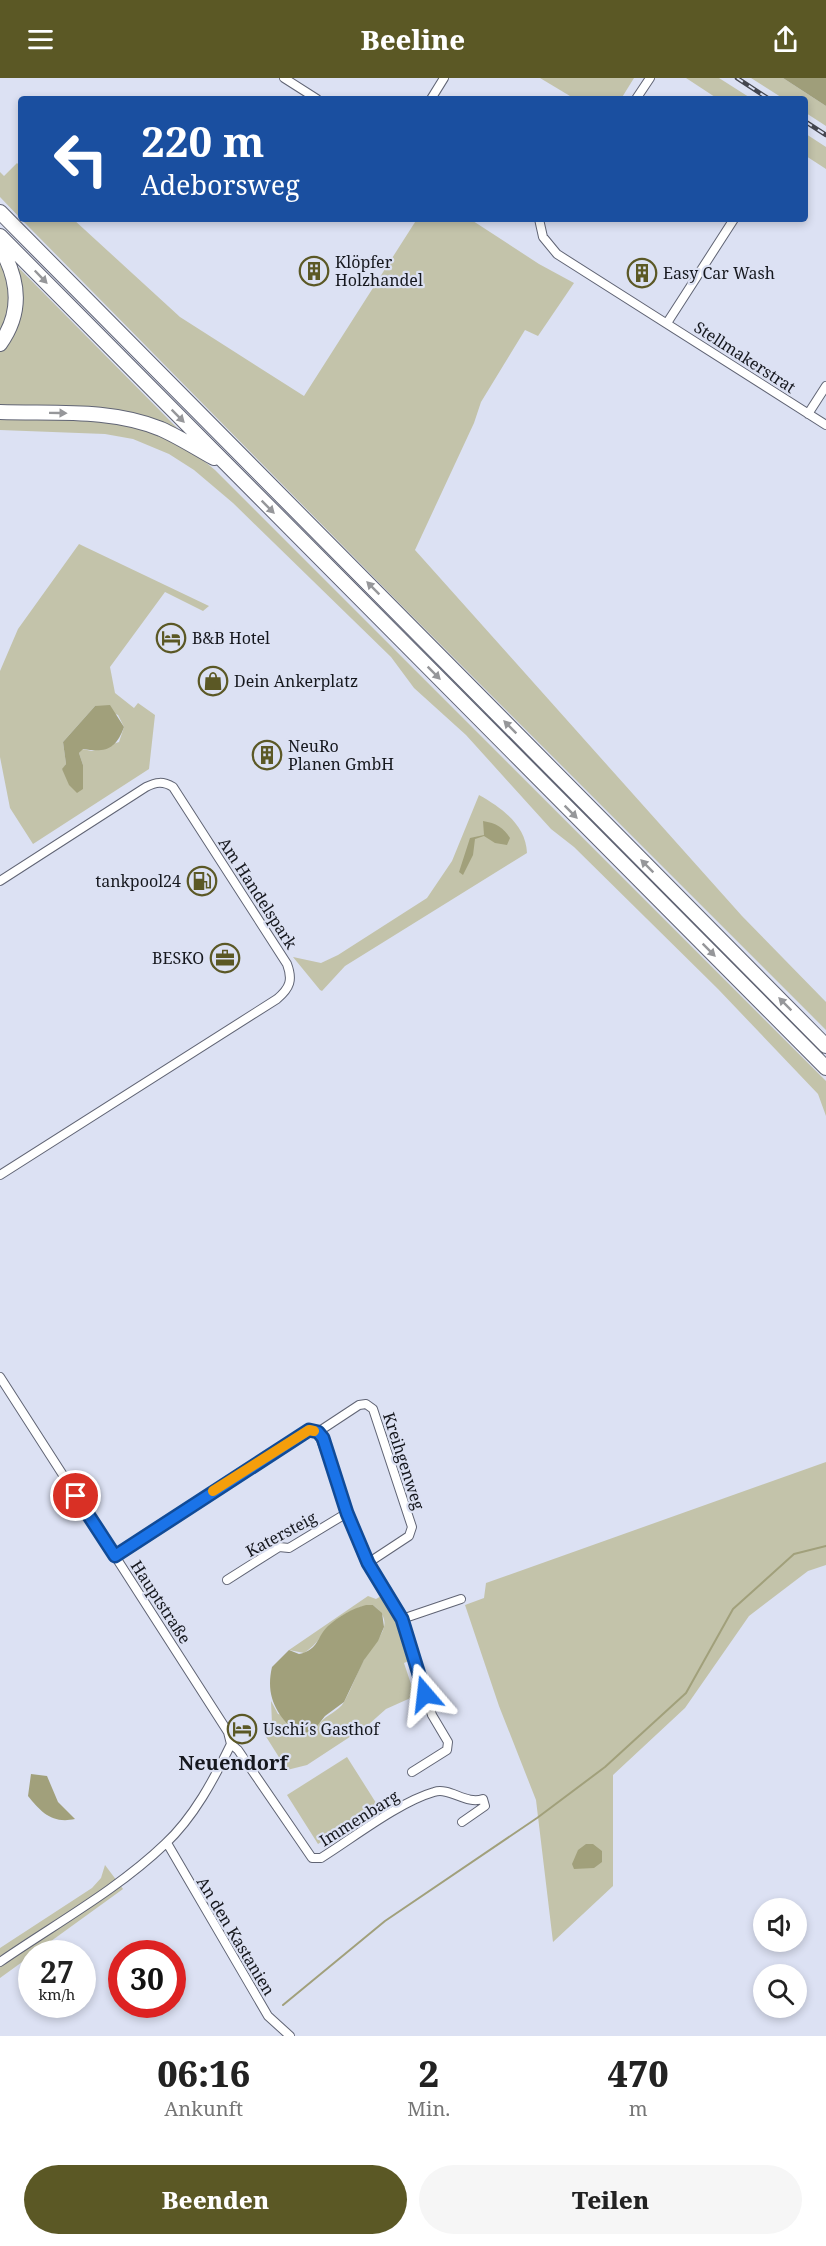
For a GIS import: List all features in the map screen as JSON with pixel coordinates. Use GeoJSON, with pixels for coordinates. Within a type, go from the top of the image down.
{"type":"FeatureCollection","features":[{"type":"Feature","properties":{"kind":"highway"},"geometry":{"type":"LineString","coordinates":[[0,212],[826,1046]]}},
{"type":"Feature","properties":{"kind":"highway"},"geometry":{"type":"LineString","coordinates":[[0,236],[826,1068]]}},
{"type":"Feature","properties":{"kind":"highway"},"geometry":{"type":"LineString","coordinates":[[0,247],[10,264],[17,297],[11,324],[0,344]]}},
{"type":"Feature","properties":{"kind":"highway"},"geometry":{"type":"LineString","coordinates":[[0,412],[87,414],[127,419],[161,429],[227,465]]}},
{"type":"Feature","properties":{"kind":"street"},"geometry":{"type":"LineString","coordinates":[[284,78],[312,96]]}},
{"type":"Feature","properties":{"kind":"street"},"geometry":{"type":"LineString","coordinates":[[433,96],[444,78]]}},
{"type":"Feature","properties":{"kind":"street"},"geometry":{"type":"LineString","coordinates":[[638,96],[650,78]]}},
{"type":"Feature","properties":{"kind":"street","name":"Stellmakerstrat"},"geometry":{"type":"LineString","coordinates":[[540,222],[543,237],[557,254],[826,425]]}},
{"type":"Feature","properties":{"kind":"street"},"geometry":{"type":"LineString","coordinates":[[667,323],[732,222]]}},
{"type":"Feature","properties":{"kind":"street"},"geometry":{"type":"LineString","coordinates":[[808,414],[826,386]]}},
{"type":"Feature","properties":{"kind":"street","name":"Am Handelspark"},"geometry":{"type":"LineString","coordinates":[[0,881],[146,787],[157,782],[168,784],[287,964],[291,979],[290,985],[277,999],[0,1175]]}},
{"type":"Feature","properties":{"kind":"street","name":"Hauptstraße"},"geometry":{"type":"LineString","coordinates":[[0,1377],[228,1732],[231,1744]]}},
{"type":"Feature","properties":{"kind":"street","name":"Kreihgenweg"},"geometry":{"type":"LineString","coordinates":[[318,1432],[360,1405],[366,1404],[372,1409],[412,1527],[409,1536],[368,1563]]}},
{"type":"Feature","properties":{"kind":"street"},"geometry":{"type":"LineString","coordinates":[[115,1556],[309,1430],[318,1432],[323,1438],[347,1513],[368,1563],[402,1619],[432,1714],[448,1742],[447,1750],[412,1772]]}},
{"type":"Feature","properties":{"kind":"street","name":"Katersteig"},"geometry":{"type":"LineString","coordinates":[[227,1580],[279,1547],[289,1548],[347,1513]]}},
{"type":"Feature","properties":{"kind":"street"},"geometry":{"type":"LineString","coordinates":[[402,1619],[461,1599]]}},
{"type":"Feature","properties":{"kind":"street"},"geometry":{"type":"LineString","coordinates":[[0,1962],[110,1886],[166,1843],[199,1803],[231,1744]]}},
{"type":"Feature","properties":{"kind":"street","name":"Immenbarg"},"geometry":{"type":"LineString","coordinates":[[231,1744],[238,1750],[312,1858],[321,1858],[410,1802],[436,1791],[474,1802],[483,1799],[485,1806],[462,1822]]}},
{"type":"Feature","properties":{"kind":"street","name":"An den Kastanien"},"geometry":{"type":"LineString","coordinates":[[166,1843],[262,2007],[268,2016],[291,2036]]}},
{"type":"Feature","properties":{"kind":"green space"},"geometry":{"type":"Polygon","coordinates":[[[540,78],[634,78],[623,96],[570,96],[540,78]]]}},
{"type":"Feature","properties":{"kind":"green space"},"geometry":{"type":"Polygon","coordinates":[[[686,78],[719,78],[747,96],[713,96],[686,78]]]}},
{"type":"Feature","properties":{"kind":"green space"},"geometry":{"type":"Polygon","coordinates":[[[751,78],[783,78],[826,106],[826,126],[808,114],[808,96],[779,96],[751,78]]]}},
{"type":"Feature","properties":{"kind":"green space"},"geometry":{"type":"Polygon","coordinates":[[[808,135],[826,147],[826,169],[808,157],[808,135]]]}},
{"type":"Feature","properties":{"kind":"green space"},"geometry":{"type":"Polygon","coordinates":[[[18,164],[18,216],[0,197],[0,172],[4,176],[18,164]]]}},
{"type":"Feature","properties":{"kind":"green space"},"geometry":{"type":"Polygon","coordinates":[[[24,222],[76,222],[180,317],[304,396],[415,222],[475,222],[539,264],[574,283],[538,336],[525,330],[481,402],[474,423],[415,550],[742,916],[826,1002],[826,1030],[404,608],[24,222]]]}},
{"type":"Feature","properties":{"kind":"green space"},"geometry":{"type":"Polygon","coordinates":[[[0,256],[8,276],[10,296],[7,316],[0,337],[0,256]]]}},
{"type":"Feature","properties":{"kind":"green space"},"geometry":{"type":"Polygon","coordinates":[[[14,263],[189,440],[166,427],[0,408],[0,352],[9,340],[14,263]]]}},
{"type":"Feature","properties":{"kind":"green space"},"geometry":{"type":"Polygon","coordinates":[[[0,415],[77,417],[134,425],[153,430],[178,442],[215,470],[826,1081],[826,1116],[818,1094],[718,989],[574,847],[551,829],[466,735],[414,688],[391,657],[233,503],[194,470],[169,454],[133,439],[105,434],[0,430],[0,415]]]}},
{"type":"Feature","properties":{"kind":"green space"},"geometry":{"type":"Polygon","coordinates":[[[79,544],[209,606],[203,611],[165,592],[110,667],[115,693],[134,708],[138,703],[155,715],[149,769],[33,844],[10,808],[0,757],[0,671],[18,629],[79,544]],[[95,706],[63,742],[66,764],[62,770],[83,765],[79,753],[82,749],[92,751],[119,742],[124,727],[118,715],[95,706]]]}},
{"type":"Feature","properties":{"kind":"green space"},"geometry":{"type":"Polygon","coordinates":[[[479,795],[511,818],[522,834],[527,853],[345,966],[322,991],[320,990],[293,957],[321,963],[338,955],[427,898],[452,861],[479,795]]]}},
{"type":"Feature","properties":{"kind":"green space"},"geometry":{"type":"Polygon","coordinates":[[[826,1462],[826,1565],[808,1571],[749,1616],[685,1708],[613,1775],[613,1886],[553,1942],[536,1800],[499,1706],[465,1605],[484,1598],[486,1583],[826,1462]]]}},
{"type":"Feature","properties":{"kind":"green space"},"geometry":{"type":"Polygon","coordinates":[[[383,1595],[398,1620],[411,1660],[404,1663],[415,1696],[386,1709],[368,1725],[307,1765],[287,1770],[265,1735],[272,1724],[271,1701],[278,1714],[320,1723],[344,1702],[366,1656],[383,1631],[384,1619],[373,1605],[360,1607],[328,1627],[316,1643],[304,1653],[289,1650],[368,1596],[376,1599],[383,1595]]]}},
{"type":"Feature","properties":{"kind":"green space"},"geometry":{"type":"Polygon","coordinates":[[[347,1757],[378,1806],[318,1844],[287,1795],[347,1757]]]}},
{"type":"Feature","properties":{"kind":"green space"},"geometry":{"type":"Polygon","coordinates":[[[105,1865],[123,1889],[53,1940],[18,1940],[18,1965],[0,1978],[0,1948],[92,1888],[101,1878],[105,1865]]]}},
{"type":"Feature","properties":{"kind":"shaded area"},"geometry":{"type":"Polygon","coordinates":[[[783,78],[826,78],[826,106],[783,78]]]}},
{"type":"Feature","properties":{"kind":"shaded area"},"geometry":{"type":"Polygon","coordinates":[[[110,705],[124,727],[114,745],[109,748],[104,750],[83,749],[79,753],[83,765],[83,789],[77,793],[69,785],[62,769],[66,764],[63,742],[95,706],[110,705]]]}},
{"type":"Feature","properties":{"kind":"shaded area"},"geometry":{"type":"Polygon","coordinates":[[[483,821],[499,826],[510,838],[507,845],[495,843],[484,836],[475,839],[473,855],[463,875],[459,872],[470,838],[484,835],[483,821]]]}},
{"type":"Feature","properties":{"kind":"shaded area"},"geometry":{"type":"Polygon","coordinates":[[[366,1605],[373,1605],[382,1613],[384,1627],[378,1641],[364,1660],[344,1702],[325,1716],[314,1730],[299,1735],[285,1721],[275,1705],[270,1688],[272,1667],[289,1650],[299,1654],[306,1652],[314,1646],[324,1630],[332,1623],[341,1616],[366,1605]]]}},
{"type":"Feature","properties":{"kind":"shaded area"},"geometry":{"type":"Polygon","coordinates":[[[31,1774],[47,1776],[58,1802],[75,1819],[53,1818],[38,1807],[28,1796],[31,1774]]]}},
{"type":"Feature","properties":{"kind":"shaded area"},"geometry":{"type":"Polygon","coordinates":[[[586,1844],[593,1844],[602,1851],[602,1862],[594,1868],[574,1869],[572,1864],[578,1850],[586,1844]]]}},
{"type":"Feature","properties":{"kind":"waterway"},"geometry":{"type":"LineString","coordinates":[[283,2005],[385,1921],[537,1818],[605,1767],[686,1693],[733,1609],[794,1554],[826,1546]]}},
{"type":"Feature","properties":{"kind":"railway"},"geometry":{"type":"LineString","coordinates":[[737,78],[764,96]]}},
{"type":"Feature","properties":{"kind":"railway"},"geometry":{"type":"LineString","coordinates":[[808,123],[826,135]]}},
{"type":"Feature","properties":{"kind":"slow traffic"},"geometry":{"type":"LineString","coordinates":[[213,1491],[309,1430],[314,1431]]}},
{"type":"Feature","properties":{"kind":"place","name":"Klöpfer Holzhandel"},"geometry":{"type":"Point","coordinates":[314,271]}},
{"type":"Feature","properties":{"kind":"place","name":"Easy Car Wash"},"geometry":{"type":"Point","coordinates":[642,273]}},
{"type":"Feature","properties":{"kind":"place","name":"B&B Hotel"},"geometry":{"type":"Point","coordinates":[171,638]}},
{"type":"Feature","properties":{"kind":"place","name":"Dein Ankerplatz"},"geometry":{"type":"Point","coordinates":[213,681]}},
{"type":"Feature","properties":{"kind":"place","name":"NeuRo Planen GmbH"},"geometry":{"type":"Point","coordinates":[267,755]}},
{"type":"Feature","properties":{"kind":"place","name":"tankpool24"},"geometry":{"type":"Point","coordinates":[202,881]}},
{"type":"Feature","properties":{"kind":"place","name":"BESKO"},"geometry":{"type":"Point","coordinates":[225,958]}},
{"type":"Feature","properties":{"kind":"place","name":"Uschi´s Gasthof"},"geometry":{"type":"Point","coordinates":[242,1729]}},
{"type":"Feature","properties":{"kind":"district","name":"Neuendorf"},"geometry":{"type":"Point","coordinates":[233,1763]}},
{"type":"Feature","properties":{"kind":"route"},"geometry":{"type":"LineString","coordinates":[[76,1496],[115,1556],[221,1485],[309,1430],[318,1432],[323,1438],[347,1513],[368,1563],[402,1619],[425,1694]]}}]}
